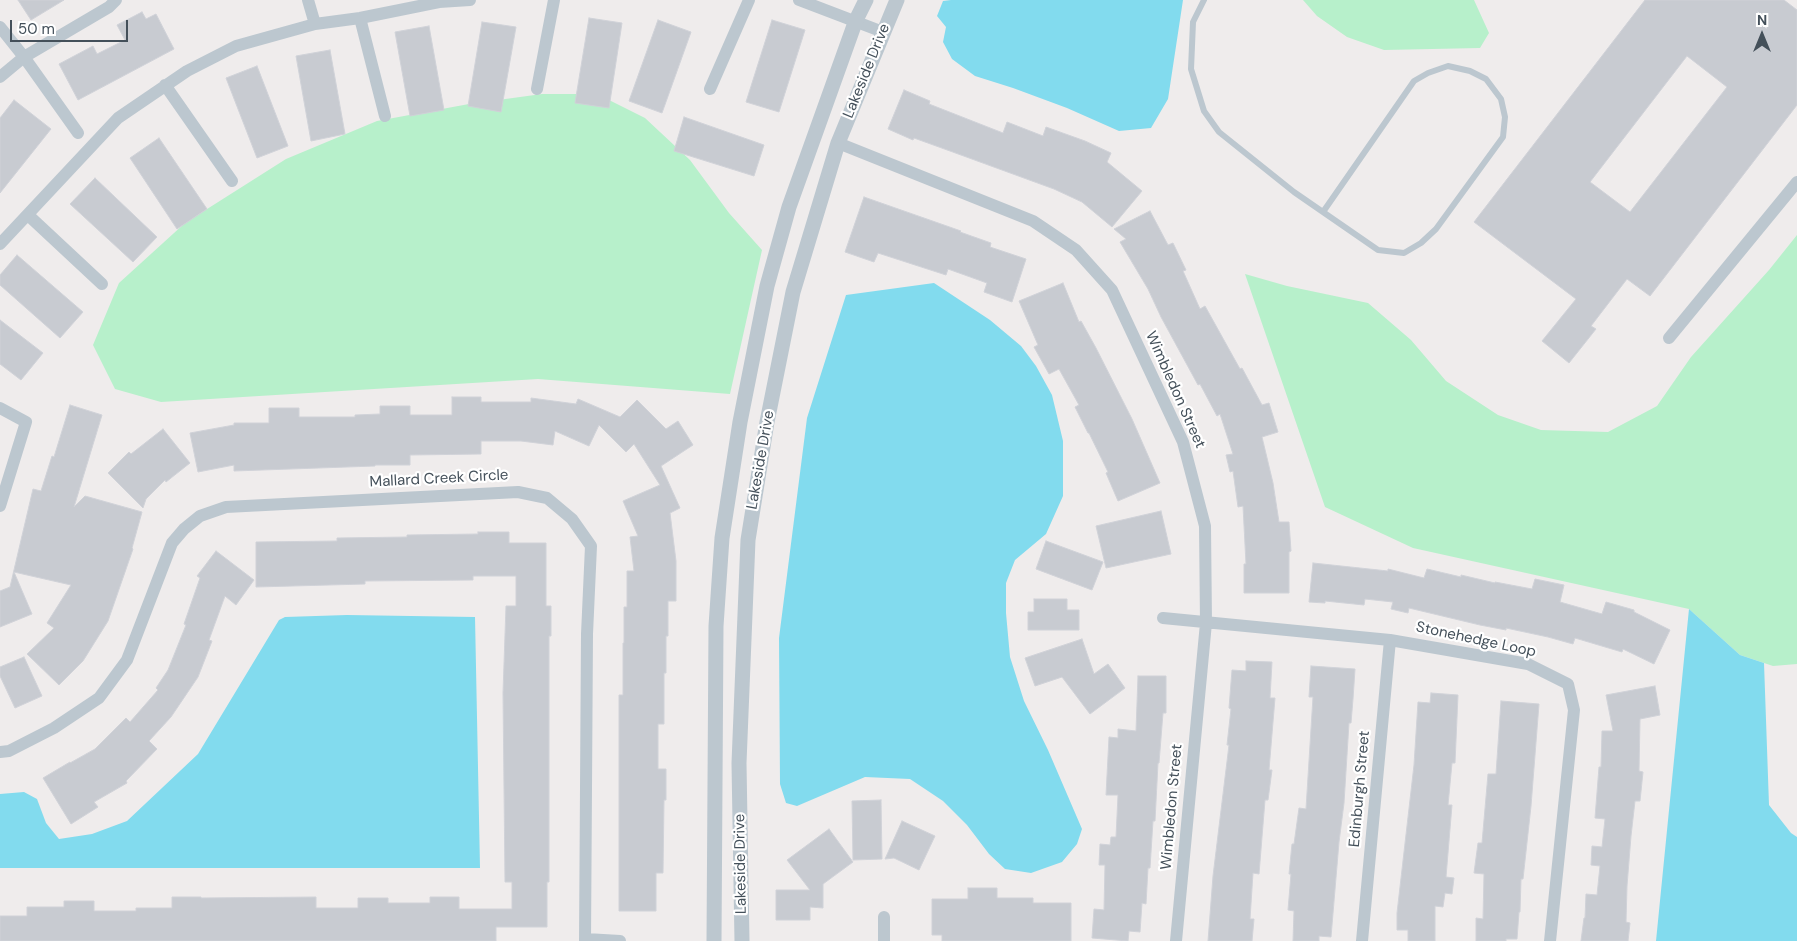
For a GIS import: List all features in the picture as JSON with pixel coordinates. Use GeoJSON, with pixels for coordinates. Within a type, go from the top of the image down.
{"type":"FeatureCollection","features":[{"type":"Feature","properties":{"kind":"street"},"geometry":{"type":"LineString","coordinates":[[0,77],[24,57],[109,7],[116,0]]}},
{"type":"Feature","properties":{"kind":"street"},"geometry":{"type":"LineString","coordinates":[[308,0],[315,24]]}},
{"type":"Feature","properties":{"kind":"street"},"geometry":{"type":"LineString","coordinates":[[0,244],[118,118],[187,71],[236,46],[315,24],[360,18],[439,1],[470,0]]}},
{"type":"Feature","properties":{"kind":"street"},"geometry":{"type":"LineString","coordinates":[[537,89],[554,0]]}},
{"type":"Feature","properties":{"kind":"street"},"geometry":{"type":"LineString","coordinates":[[710,89],[750,0]]}},
{"type":"Feature","properties":{"kind":"street"},"geometry":{"type":"LineString","coordinates":[[798,0],[856,20],[883,32]]}},
{"type":"Feature","properties":{"kind":"street","name":"Lakeside Drive"},"geometry":{"type":"LineString","coordinates":[[714,941],[716,626],[722,538],[740,422],[767,286],[789,207],[856,20],[866,0]]}},
{"type":"Feature","properties":{"kind":"street","name":"Lakeside Drive"},"geometry":{"type":"LineString","coordinates":[[742,941],[739,763],[748,540],[767,422],[793,292],[838,143],[898,0]]}},
{"type":"Feature","properties":{"kind":"street"},"geometry":{"type":"LineString","coordinates":[[360,18],[385,116]]}},
{"type":"Feature","properties":{"kind":"street"},"geometry":{"type":"LineString","coordinates":[[0,27],[78,132]]}},
{"type":"Feature","properties":{"kind":"street"},"geometry":{"type":"LineString","coordinates":[[165,85],[232,181]]}},
{"type":"Feature","properties":{"kind":"street","name":"Wimbledon Street"},"geometry":{"type":"LineString","coordinates":[[838,143],[1033,221],[1076,250],[1112,290],[1183,442],[1205,526],[1206,623],[1176,941]]}},
{"type":"Feature","properties":{"kind":"street"},"geometry":{"type":"LineString","coordinates":[[1670,338],[1797,182]]}},
{"type":"Feature","properties":{"kind":"street"},"geometry":{"type":"LineString","coordinates":[[28,215],[102,284]]}},
{"type":"Feature","properties":{"kind":"street"},"geometry":{"type":"LineString","coordinates":[[0,408],[26,422],[0,506]]}},
{"type":"Feature","properties":{"kind":"street","name":"Mallard Creek Circle"},"geometry":{"type":"LineString","coordinates":[[0,752],[8,751],[54,728],[99,698],[126,660],[172,543],[184,529],[200,516],[226,507],[518,492],[547,498],[572,519],[591,546],[587,634],[585,940],[620,941]]}},
{"type":"Feature","properties":{"kind":"street","name":"Stonehedge Loop"},"geometry":{"type":"LineString","coordinates":[[1164,618],[1390,640],[1528,664],[1568,684],[1574,710],[1550,941]]}},
{"type":"Feature","properties":{"kind":"street","name":"Edinburgh Street"},"geometry":{"type":"LineString","coordinates":[[1362,941],[1390,640]]}},
{"type":"Feature","properties":{"kind":"street"},"geometry":{"type":"LineString","coordinates":[[884,917],[884,941]]}},
{"type":"Feature","properties":{"kind":"lane"},"geometry":{"type":"LineString","coordinates":[[1204,0],[1194,22],[1191,69],[1204,111],[1219,132],[1294,192],[1378,250],[1404,252],[1421,243],[1436,229],[1503,137],[1505,117],[1501,99],[1486,78],[1470,71],[1448,66],[1428,73],[1414,81],[1323,212]]}},
{"type":"Feature","properties":{"kind":"green space"},"geometry":{"type":"Polygon","coordinates":[[[1303,0],[1474,0],[1489,33],[1480,48],[1384,50],[1347,37],[1317,16],[1303,0]]]}},
{"type":"Feature","properties":{"kind":"green space"},"geometry":{"type":"Polygon","coordinates":[[[542,94],[597,94],[645,118],[690,160],[729,213],[762,250],[730,394],[538,379],[161,402],[115,389],[93,345],[119,283],[185,223],[286,159],[377,121],[469,104],[542,94]]]}},
{"type":"Feature","properties":{"kind":"green space"},"geometry":{"type":"Polygon","coordinates":[[[1797,235],[1797,664],[1773,666],[1740,655],[1689,609],[1413,548],[1325,507],[1245,274],[1287,286],[1368,303],[1411,340],[1446,381],[1498,415],[1541,430],[1608,432],[1657,406],[1691,357],[1769,270],[1797,235]]]}},
{"type":"Feature","properties":{"kind":"water"},"geometry":{"type":"Polygon","coordinates":[[[1183,0],[1168,99],[1151,128],[1119,131],[1067,108],[975,76],[952,59],[943,42],[946,27],[937,16],[943,1],[1183,0]]]}},
{"type":"Feature","properties":{"kind":"water"},"geometry":{"type":"Polygon","coordinates":[[[934,283],[990,320],[1021,346],[1036,366],[1052,395],[1063,441],[1063,496],[1046,534],[1015,560],[1006,583],[1006,613],[1010,657],[1024,701],[1048,750],[1082,829],[1077,844],[1062,862],[1031,873],[1005,869],[989,854],[967,825],[943,801],[910,779],[865,777],[797,806],[786,803],[780,784],[779,638],[807,418],[846,295],[934,283]]]}},
{"type":"Feature","properties":{"kind":"water"},"geometry":{"type":"Polygon","coordinates":[[[1689,609],[1740,655],[1764,663],[1769,805],[1791,833],[1797,837],[1797,941],[1656,941],[1689,609]]]}},
{"type":"Feature","properties":{"kind":"water"},"geometry":{"type":"Polygon","coordinates":[[[347,615],[475,617],[480,868],[0,868],[0,794],[24,792],[37,799],[46,823],[59,839],[92,834],[127,821],[198,754],[279,620],[285,617],[347,615]]]}},
{"type":"Feature","properties":{"kind":"building"},"geometry":{"type":"Polygon","coordinates":[[[18,0],[64,0],[31,20],[18,0]]]}},
{"type":"Feature","properties":{"kind":"building"},"geometry":{"type":"Polygon","coordinates":[[[1645,0],[1784,0],[1797,10],[1797,105],[1650,296],[1627,279],[1591,326],[1596,329],[1569,363],[1542,341],[1576,299],[1474,222],[1645,0]],[[1687,56],[1590,182],[1630,212],[1727,87],[1687,56]]]}},
{"type":"Feature","properties":{"kind":"building"},"geometry":{"type":"Polygon","coordinates":[[[142,12],[146,19],[156,14],[174,49],[78,100],[59,64],[93,46],[97,54],[125,40],[117,25],[142,12]]]}},
{"type":"Feature","properties":{"kind":"building"},"geometry":{"type":"Polygon","coordinates":[[[589,18],[622,23],[609,108],[575,103],[589,18]]]}},
{"type":"Feature","properties":{"kind":"building"},"geometry":{"type":"Polygon","coordinates":[[[658,20],[691,32],[662,113],[629,101],[658,20]]]}},
{"type":"Feature","properties":{"kind":"building"},"geometry":{"type":"Polygon","coordinates":[[[772,20],[805,30],[779,112],[746,102],[772,20]]]}},
{"type":"Feature","properties":{"kind":"building"},"geometry":{"type":"Polygon","coordinates":[[[482,22],[516,27],[501,112],[468,106],[482,22]]]}},
{"type":"Feature","properties":{"kind":"building"},"geometry":{"type":"Polygon","coordinates":[[[429,26],[444,110],[410,116],[395,32],[429,26]]]}},
{"type":"Feature","properties":{"kind":"building"},"geometry":{"type":"Polygon","coordinates":[[[330,50],[345,134],[311,141],[296,56],[330,50]]]}},
{"type":"Feature","properties":{"kind":"building"},"geometry":{"type":"Polygon","coordinates":[[[257,66],[288,146],[257,158],[226,78],[257,66]]]}},
{"type":"Feature","properties":{"kind":"building"},"geometry":{"type":"Polygon","coordinates":[[[904,90],[930,101],[929,104],[1003,133],[1007,122],[1043,136],[1046,127],[1085,141],[1111,153],[1107,162],[1142,191],[1112,227],[1082,202],[1054,189],[914,138],[913,140],[888,129],[904,90]]]}},
{"type":"Feature","properties":{"kind":"building"},"geometry":{"type":"Polygon","coordinates":[[[14,100],[51,129],[0,193],[0,118],[14,100]]]}},
{"type":"Feature","properties":{"kind":"building"},"geometry":{"type":"Polygon","coordinates":[[[684,117],[764,145],[754,176],[674,151],[684,117]]]}},
{"type":"Feature","properties":{"kind":"building"},"geometry":{"type":"Polygon","coordinates":[[[159,138],[207,209],[177,229],[130,158],[159,138]]]}},
{"type":"Feature","properties":{"kind":"building"},"geometry":{"type":"Polygon","coordinates":[[[95,178],[157,237],[133,262],[70,204],[95,178]]]}},
{"type":"Feature","properties":{"kind":"building"},"geometry":{"type":"Polygon","coordinates":[[[864,197],[961,231],[991,243],[990,247],[1026,259],[1012,302],[984,292],[987,283],[948,269],[946,275],[878,253],[874,262],[845,252],[864,197]]]}},
{"type":"Feature","properties":{"kind":"building"},"geometry":{"type":"Polygon","coordinates":[[[1150,211],[1168,245],[1173,243],[1186,270],[1183,271],[1200,309],[1205,306],[1262,405],[1269,403],[1278,432],[1262,437],[1273,483],[1279,522],[1289,522],[1291,551],[1289,552],[1289,593],[1244,593],[1244,564],[1246,564],[1243,506],[1238,507],[1233,471],[1230,472],[1226,455],[1233,454],[1220,414],[1217,416],[1200,384],[1198,385],[1148,289],[1120,242],[1126,239],[1114,229],[1150,211]]]}},
{"type":"Feature","properties":{"kind":"building"},"geometry":{"type":"Polygon","coordinates":[[[17,255],[83,312],[60,338],[0,285],[0,275],[17,255]]]}},
{"type":"Feature","properties":{"kind":"building"},"geometry":{"type":"Polygon","coordinates":[[[1063,283],[1079,322],[1081,321],[1096,348],[1132,419],[1160,483],[1118,501],[1106,473],[1108,472],[1075,407],[1079,405],[1059,369],[1049,374],[1034,347],[1038,345],[1019,301],[1063,283]]]}},
{"type":"Feature","properties":{"kind":"building"},"geometry":{"type":"Polygon","coordinates":[[[0,320],[43,353],[21,380],[0,364],[0,320]]]}},
{"type":"Feature","properties":{"kind":"building"},"geometry":{"type":"Polygon","coordinates":[[[452,397],[481,397],[481,402],[531,402],[531,398],[576,404],[578,399],[620,417],[637,400],[666,429],[678,421],[693,445],[661,466],[680,508],[670,513],[676,561],[676,601],[668,601],[666,673],[664,673],[664,724],[658,724],[658,769],[666,769],[666,800],[664,800],[663,873],[656,873],[656,911],[619,911],[619,695],[623,695],[624,607],[627,607],[627,571],[634,571],[630,537],[638,536],[623,501],[660,485],[634,444],[626,452],[599,425],[589,446],[555,431],[553,445],[521,441],[481,441],[481,454],[410,455],[410,465],[234,471],[234,465],[198,472],[190,433],[234,425],[234,423],[269,423],[269,408],[299,408],[299,417],[355,417],[355,415],[380,414],[380,406],[410,406],[410,415],[452,415],[452,397]]]}},
{"type":"Feature","properties":{"kind":"building"},"geometry":{"type":"Polygon","coordinates":[[[70,405],[102,415],[74,507],[85,496],[142,512],[133,549],[108,621],[83,661],[59,685],[27,654],[54,628],[47,623],[71,585],[14,572],[32,614],[0,627],[0,591],[10,587],[33,489],[41,491],[70,405]]]}},
{"type":"Feature","properties":{"kind":"building"},"geometry":{"type":"Polygon","coordinates":[[[163,429],[190,463],[166,482],[165,480],[146,499],[143,508],[108,473],[129,452],[131,454],[163,429]]]}},
{"type":"Feature","properties":{"kind":"building"},"geometry":{"type":"Polygon","coordinates":[[[1161,511],[1171,554],[1106,568],[1096,526],[1161,511]]]}},
{"type":"Feature","properties":{"kind":"building"},"geometry":{"type":"Polygon","coordinates":[[[478,532],[509,532],[509,543],[546,543],[546,606],[551,606],[551,636],[549,636],[549,882],[547,882],[547,927],[496,927],[496,941],[0,941],[0,916],[27,916],[27,907],[64,907],[64,901],[94,901],[94,911],[136,911],[136,908],[172,908],[172,897],[316,897],[316,908],[358,908],[358,898],[388,898],[388,903],[430,903],[430,897],[459,897],[459,909],[512,909],[512,882],[505,882],[503,693],[506,606],[516,606],[516,576],[473,576],[473,580],[365,581],[365,584],[256,587],[256,542],[337,541],[337,538],[478,534],[478,532]]]}},
{"type":"Feature","properties":{"kind":"building"},"geometry":{"type":"Polygon","coordinates":[[[1046,541],[1103,562],[1092,590],[1036,569],[1046,541]]]}},
{"type":"Feature","properties":{"kind":"building"},"geometry":{"type":"Polygon","coordinates":[[[216,551],[254,580],[236,605],[225,596],[209,640],[212,641],[198,677],[171,717],[149,741],[157,749],[126,781],[127,783],[94,802],[98,807],[71,824],[43,778],[95,749],[126,718],[130,722],[158,690],[156,688],[168,670],[186,625],[184,624],[200,578],[197,576],[216,551]]]}},
{"type":"Feature","properties":{"kind":"building"},"geometry":{"type":"Polygon","coordinates":[[[1313,563],[1388,571],[1388,569],[1424,578],[1427,569],[1532,589],[1535,579],[1564,585],[1560,602],[1602,614],[1606,602],[1634,610],[1634,612],[1670,630],[1654,664],[1623,649],[1622,652],[1575,638],[1573,644],[1409,608],[1408,613],[1391,609],[1393,602],[1365,599],[1364,605],[1325,601],[1325,603],[1309,602],[1313,563]]]}},
{"type":"Feature","properties":{"kind":"building"},"geometry":{"type":"Polygon","coordinates":[[[1034,599],[1067,599],[1067,610],[1079,610],[1079,630],[1028,630],[1028,612],[1034,612],[1034,599]]]}},
{"type":"Feature","properties":{"kind":"building"},"geometry":{"type":"Polygon","coordinates":[[[1082,639],[1094,674],[1108,664],[1125,688],[1090,714],[1062,677],[1035,686],[1025,658],[1082,639]]]}},
{"type":"Feature","properties":{"kind":"building"},"geometry":{"type":"Polygon","coordinates":[[[24,657],[42,696],[15,708],[0,676],[0,667],[24,657]]]}},
{"type":"Feature","properties":{"kind":"building"},"geometry":{"type":"Polygon","coordinates":[[[1246,661],[1272,662],[1270,698],[1275,698],[1269,770],[1272,770],[1268,800],[1265,800],[1259,874],[1253,873],[1250,919],[1254,919],[1252,941],[1208,941],[1213,876],[1229,745],[1227,745],[1231,709],[1229,708],[1232,670],[1246,671],[1246,661]]]}},
{"type":"Feature","properties":{"kind":"building"},"geometry":{"type":"Polygon","coordinates":[[[1311,666],[1355,669],[1331,937],[1319,936],[1319,941],[1293,941],[1294,911],[1288,910],[1291,874],[1289,874],[1292,844],[1294,844],[1299,808],[1306,809],[1313,697],[1309,697],[1311,666]]]}},
{"type":"Feature","properties":{"kind":"building"},"geometry":{"type":"Polygon","coordinates":[[[1138,676],[1166,676],[1166,713],[1163,713],[1155,821],[1153,821],[1146,904],[1142,903],[1140,932],[1129,931],[1128,941],[1092,938],[1094,909],[1104,910],[1105,865],[1099,865],[1100,844],[1110,845],[1111,837],[1116,837],[1118,795],[1106,795],[1109,737],[1118,738],[1118,729],[1136,731],[1138,676]]]}},
{"type":"Feature","properties":{"kind":"building"},"geometry":{"type":"Polygon","coordinates":[[[1655,686],[1660,715],[1640,719],[1639,771],[1643,772],[1640,801],[1635,801],[1631,836],[1627,886],[1626,922],[1630,923],[1628,941],[1581,941],[1585,918],[1586,894],[1597,895],[1600,866],[1591,865],[1592,846],[1602,847],[1605,819],[1595,818],[1599,767],[1601,767],[1602,731],[1613,731],[1606,695],[1655,686]]]}},
{"type":"Feature","properties":{"kind":"building"},"geometry":{"type":"Polygon","coordinates":[[[1431,693],[1458,695],[1455,763],[1452,763],[1448,805],[1452,805],[1446,877],[1454,878],[1452,894],[1445,893],[1443,907],[1435,906],[1435,941],[1408,941],[1408,930],[1397,930],[1397,913],[1414,765],[1418,702],[1430,703],[1431,693]]]}},
{"type":"Feature","properties":{"kind":"building"},"geometry":{"type":"Polygon","coordinates":[[[1501,701],[1539,704],[1531,806],[1523,879],[1521,879],[1520,912],[1517,939],[1476,941],[1476,918],[1483,919],[1484,874],[1474,873],[1478,843],[1482,843],[1488,774],[1496,774],[1501,701]]]}},
{"type":"Feature","properties":{"kind":"building"},"geometry":{"type":"Polygon","coordinates":[[[881,800],[882,859],[853,860],[852,801],[881,800]]]}},
{"type":"Feature","properties":{"kind":"building"},"geometry":{"type":"Polygon","coordinates":[[[902,821],[935,836],[919,870],[894,858],[885,859],[902,821]]]}},
{"type":"Feature","properties":{"kind":"building"},"geometry":{"type":"Polygon","coordinates":[[[829,829],[853,862],[823,884],[823,908],[810,907],[810,920],[776,920],[776,890],[810,890],[787,860],[829,829]]]}},
{"type":"Feature","properties":{"kind":"building"},"geometry":{"type":"Polygon","coordinates":[[[968,888],[997,888],[997,898],[1033,898],[1033,903],[1071,903],[1071,941],[942,941],[942,935],[932,935],[932,899],[968,899],[968,888]]]}}]}
